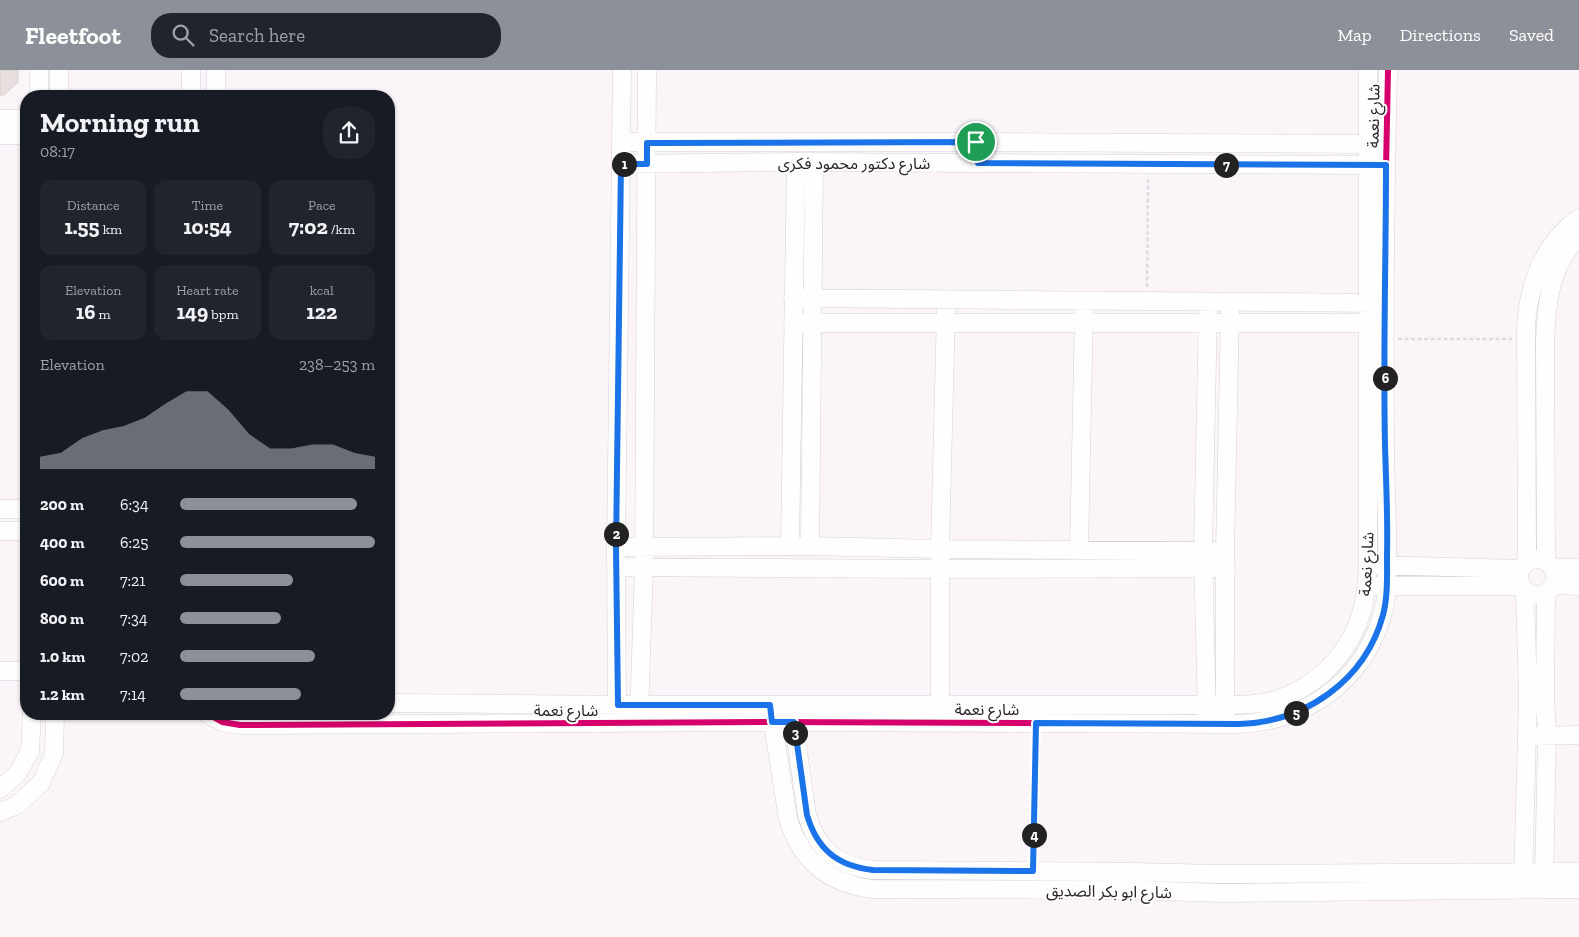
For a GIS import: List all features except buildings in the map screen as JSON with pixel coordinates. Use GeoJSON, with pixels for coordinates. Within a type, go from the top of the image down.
{"type":"FeatureCollection","features":[{"type":"Feature","properties":{"kind":"street"},"geometry":{"type":"LineString","coordinates":[[39,70],[39,90]]}},
{"type":"Feature","properties":{"kind":"street"},"geometry":{"type":"LineString","coordinates":[[59,90],[60,70]]}},
{"type":"Feature","properties":{"kind":"street"},"geometry":{"type":"LineString","coordinates":[[191,70],[191,90]]}},
{"type":"Feature","properties":{"kind":"street"},"geometry":{"type":"LineString","coordinates":[[216,70],[216,90]]}},
{"type":"Feature","properties":{"kind":"street"},"geometry":{"type":"LineString","coordinates":[[617,723],[616,547],[622,70]]}},
{"type":"Feature","properties":{"kind":"street"},"geometry":{"type":"LineString","coordinates":[[638,723],[644,567],[647,70]]}},
{"type":"Feature","properties":{"kind":"street","name":"شارع نعمة"},"geometry":{"type":"LineString","coordinates":[[218,720],[240,725],[638,723],[792,714],[1036,723],[1254,724],[1284,717],[1312,705],[1338,686],[1355,668],[1369,647],[1383,616],[1387,586],[1380,328],[1368,166],[1368,70]]}},
{"type":"Feature","properties":{"kind":"street","name":"شارع نعمة"},"geometry":{"type":"LineString","coordinates":[[1377,303],[1386,165],[1388,70]]}},
{"type":"Feature","properties":{"kind":"street"},"geometry":{"type":"LineString","coordinates":[[0,118],[20,119]]}},
{"type":"Feature","properties":{"kind":"street"},"geometry":{"type":"LineString","coordinates":[[0,135],[20,135]]}},
{"type":"Feature","properties":{"kind":"street","name":"شارع دكتور محمود فكرى"},"geometry":{"type":"LineString","coordinates":[[621,142],[1386,144]]}},
{"type":"Feature","properties":{"kind":"street"},"geometry":{"type":"LineString","coordinates":[[976,142],[978,163]]}},
{"type":"Feature","properties":{"kind":"street"},"geometry":{"type":"LineString","coordinates":[[790,546],[796,162]]}},
{"type":"Feature","properties":{"kind":"street"},"geometry":{"type":"LineString","coordinates":[[810,546],[814,162]]}},
{"type":"Feature","properties":{"kind":"street","name":"شارع دكتور محمود فكرى"},"geometry":{"type":"LineString","coordinates":[[621,164],[814,162],[1386,165]]}},
{"type":"Feature","properties":{"kind":"street"},"geometry":{"type":"LineString","coordinates":[[1523,890],[1527,736],[1523,577],[1526,339],[1529,302],[1539,266],[1552,244],[1579,218]]}},
{"type":"Feature","properties":{"kind":"street"},"geometry":{"type":"LineString","coordinates":[[1544,881],[1547,736],[1545,698],[1549,577],[1546,313],[1552,285],[1562,258],[1579,238]]}},
{"type":"Feature","properties":{"kind":"street"},"geometry":{"type":"LineString","coordinates":[[793,298],[1377,303]]}},
{"type":"Feature","properties":{"kind":"street"},"geometry":{"type":"LineString","coordinates":[[940,705],[940,549],[946,300]]}},
{"type":"Feature","properties":{"kind":"street"},"geometry":{"type":"LineString","coordinates":[[1079,550],[1084,301]]}},
{"type":"Feature","properties":{"kind":"street"},"geometry":{"type":"LineString","coordinates":[[1207,724],[1204,559],[1208,302]]}},
{"type":"Feature","properties":{"kind":"street"},"geometry":{"type":"LineString","coordinates":[[1225,724],[1230,302]]}},
{"type":"Feature","properties":{"kind":"street"},"geometry":{"type":"LineString","coordinates":[[793,322],[1230,322],[1380,328]]}},
{"type":"Feature","properties":{"kind":"street","name":"شارع نعمة"},"geometry":{"type":"LineString","coordinates":[[792,714],[940,705],[1206,706],[1253,704],[1282,697],[1308,684],[1320,676],[1349,642],[1361,615],[1367,586],[1380,328]]}},
{"type":"Feature","properties":{"kind":"street"},"geometry":{"type":"LineString","coordinates":[[0,509],[20,509]]}},
{"type":"Feature","properties":{"kind":"street"},"geometry":{"type":"LineString","coordinates":[[0,531],[20,531]]}},
{"type":"Feature","properties":{"kind":"street"},"geometry":{"type":"LineString","coordinates":[[616,547],[810,546],[1079,550],[1204,559]]}},
{"type":"Feature","properties":{"kind":"street"},"geometry":{"type":"LineString","coordinates":[[1523,577],[1536,558],[1549,577],[1579,586]]}},
{"type":"Feature","properties":{"kind":"street"},"geometry":{"type":"LineString","coordinates":[[616,567],[940,569],[1226,559]]}},
{"type":"Feature","properties":{"kind":"street"},"geometry":{"type":"LineString","coordinates":[[1368,565],[1523,577],[1538,595],[1549,577],[1579,568]]}},
{"type":"Feature","properties":{"kind":"street"},"geometry":{"type":"LineString","coordinates":[[1367,586],[1523,577]]}},
{"type":"Feature","properties":{"kind":"street"},"geometry":{"type":"LineString","coordinates":[[0,671],[20,671]]}},
{"type":"Feature","properties":{"kind":"street","name":"شارع نعمة"},"geometry":{"type":"LineString","coordinates":[[395,703],[640,705],[771,714]]}},
{"type":"Feature","properties":{"kind":"street","name":"شارع ابو بكر الصديق"},"geometry":{"type":"LineString","coordinates":[[771,714],[788,819],[793,835],[801,850],[819,868],[840,881],[856,886],[872,889],[1132,890],[1221,893],[1523,890],[1544,881],[1579,872]]}},
{"type":"Feature","properties":{"kind":"street","name":"شارع ابو بكر الصديق"},"geometry":{"type":"LineString","coordinates":[[792,714],[807,815],[811,827],[817,839],[835,858],[860,869],[1220,874],[1523,872],[1544,881],[1579,890]]}},
{"type":"Feature","properties":{"kind":"street"},"geometry":{"type":"LineString","coordinates":[[0,789],[18,773],[30,751],[32,720]]}},
{"type":"Feature","properties":{"kind":"street"},"geometry":{"type":"LineString","coordinates":[[0,812],[17,805],[40,783],[54,753],[55,720]]}},
{"type":"Feature","properties":{"kind":"street"},"geometry":{"type":"LineString","coordinates":[[1527,736],[1579,735]]}},
{"type":"Feature","properties":{"kind":"path"},"geometry":{"type":"LineString","coordinates":[[1147,301],[1148,164]]}},
{"type":"Feature","properties":{"kind":"path"},"geometry":{"type":"LineString","coordinates":[[1380,328],[1526,339]]}},
{"type":"Feature","properties":{"kind":"path"},"geometry":{"type":"LineString","coordinates":[[1033,871],[1036,723]]}},
{"type":"Feature","properties":{"kind":"cycle path"},"geometry":{"type":"LineString","coordinates":[[218,720],[240,725],[772,722],[1239,724],[1264,721],[1287,715],[1309,706],[1328,694],[1346,678],[1361,660],[1373,639],[1382,616],[1386,595],[1385,303],[1388,70]]}},
{"type":"Feature","properties":{"kind":"route"},"geometry":{"type":"LineString","coordinates":[[976,142],[978,163],[1386,165],[1386,598],[1383,616],[1369,647],[1350,674],[1325,697],[1298,712],[1284,717],[1254,724],[1036,723],[1033,871],[860,869],[835,858],[817,839],[807,815],[794,722],[772,722],[770,705],[618,705],[616,547],[621,164],[647,164],[647,143],[976,142]]}}]}
